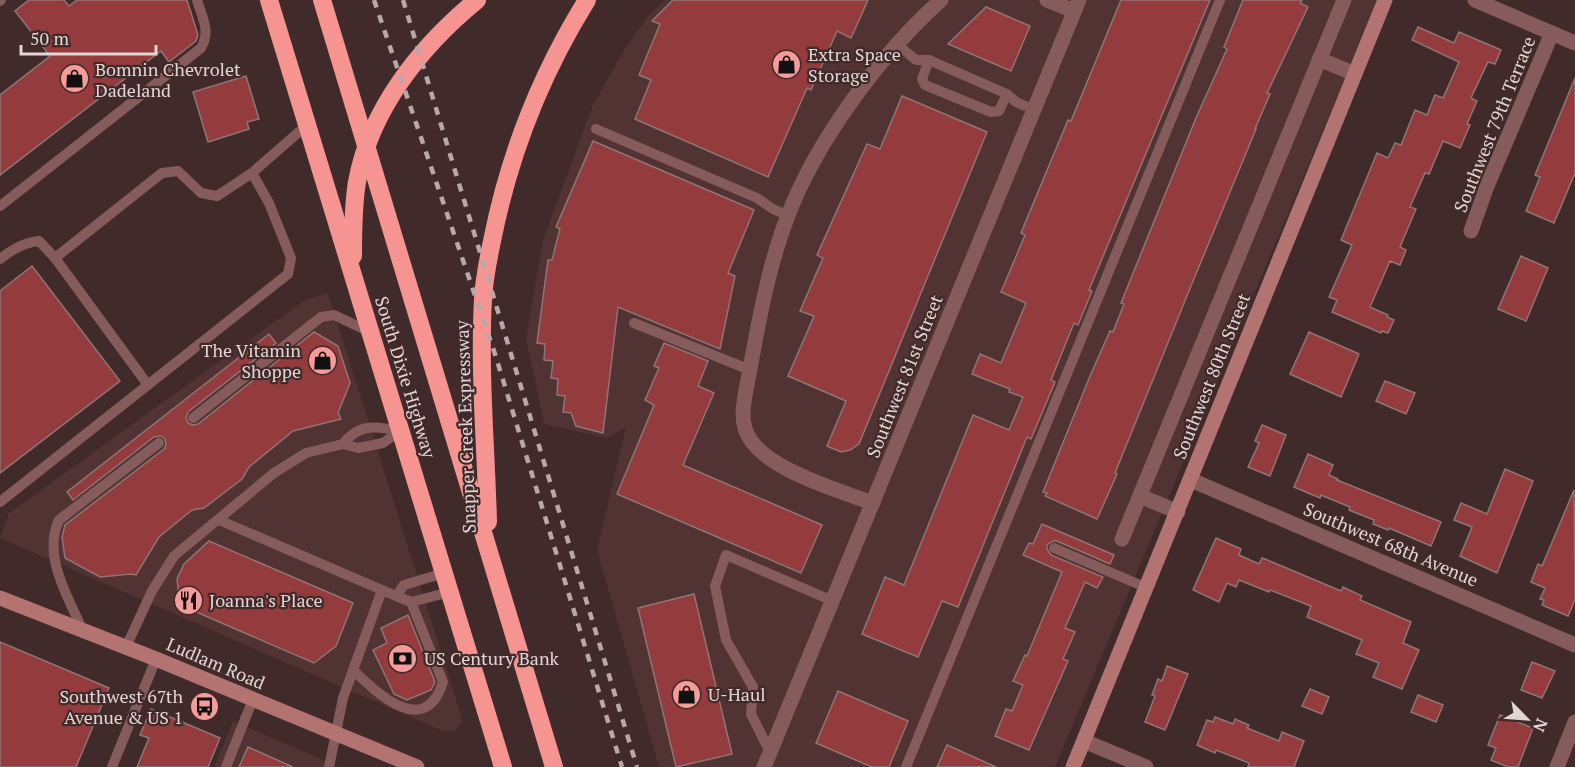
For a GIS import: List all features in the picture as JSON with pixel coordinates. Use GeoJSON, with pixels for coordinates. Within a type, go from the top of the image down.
{"type":"FeatureCollection","features":[{"type":"Feature","properties":{"kind":"highway","name":"South Dixie Highway"},"geometry":{"type":"LineString","coordinates":[[270,0],[503,767]]}},
{"type":"Feature","properties":{"kind":"highway","name":"South Dixie Highway"},"geometry":{"type":"LineString","coordinates":[[322,0],[554,767]]}},
{"type":"Feature","properties":{"kind":"highway"},"geometry":{"type":"LineString","coordinates":[[353,275],[355,197],[366,147],[386,105],[424,50],[439,33],[477,0]]}},
{"type":"Feature","properties":{"kind":"highway","name":"Snapper Creek Expressway"},"geometry":{"type":"LineString","coordinates":[[489,548],[481,385],[483,297],[488,262],[502,198],[522,133],[556,54],[587,0]]}},
{"type":"Feature","properties":{"kind":"street"},"geometry":{"type":"LineString","coordinates":[[873,503],[784,468],[772,461],[751,441],[744,427],[743,411],[767,284],[788,216],[809,170],[844,113],[898,45],[941,0]]}},
{"type":"Feature","properties":{"kind":"street"},"geometry":{"type":"LineString","coordinates":[[1047,0],[1077,6]]}},
{"type":"Feature","properties":{"kind":"street"},"geometry":{"type":"LineString","coordinates":[[1122,539],[1344,0]]}},
{"type":"Feature","properties":{"kind":"street","name":"Southwest 80th Street"},"geometry":{"type":"LineString","coordinates":[[1073,767],[1385,0]]}},
{"type":"Feature","properties":{"kind":"street"},"geometry":{"type":"LineString","coordinates":[[1475,0],[1575,43]]}},
{"type":"Feature","properties":{"kind":"street","name":"Southwest 81st Street"},"geometry":{"type":"LineString","coordinates":[[764,767],[1077,6]]}},
{"type":"Feature","properties":{"kind":"street","name":"Southwest 79th Terrace"},"geometry":{"type":"LineString","coordinates":[[1471,231],[1487,186],[1552,33]]}},
{"type":"Feature","properties":{"kind":"street"},"geometry":{"type":"LineString","coordinates":[[1319,59],[1355,74]]}},
{"type":"Feature","properties":{"kind":"street","name":"Southwest 68th Avenue"},"geometry":{"type":"LineString","coordinates":[[1191,480],[1575,645]]}},
{"type":"Feature","properties":{"kind":"street"},"geometry":{"type":"LineString","coordinates":[[1140,496],[1178,512]]}},
{"type":"Feature","properties":{"kind":"street","name":"Ludlam Road"},"geometry":{"type":"LineString","coordinates":[[0,598],[82,629],[417,767]]}},
{"type":"Feature","properties":{"kind":"street"},"geometry":{"type":"LineString","coordinates":[[1557,767],[1575,722]]}},
{"type":"Feature","properties":{"kind":"street"},"geometry":{"type":"LineString","coordinates":[[1084,741],[1146,767]]}},
{"type":"Feature","properties":{"kind":"lane"},"geometry":{"type":"LineString","coordinates":[[0,206],[201,48],[206,39],[206,28],[197,0]]}},
{"type":"Feature","properties":{"kind":"lane"},"geometry":{"type":"LineString","coordinates":[[906,767],[1220,0]]}},
{"type":"Feature","properties":{"kind":"lane"},"geometry":{"type":"LineString","coordinates":[[898,45],[916,60],[929,60],[1007,94],[1016,102],[1033,109]]}},
{"type":"Feature","properties":{"kind":"lane"},"geometry":{"type":"LineString","coordinates":[[929,60],[922,79],[925,85],[991,112],[999,111],[1007,94]]}},
{"type":"Feature","properties":{"kind":"lane"},"geometry":{"type":"LineString","coordinates":[[55,258],[162,173],[178,171],[201,193],[217,196],[252,173],[308,124]]}},
{"type":"Feature","properties":{"kind":"lane"},"geometry":{"type":"LineString","coordinates":[[596,129],[757,198],[788,216]]}},
{"type":"Feature","properties":{"kind":"lane"},"geometry":{"type":"LineString","coordinates":[[0,502],[288,274],[291,258],[269,203],[252,173]]}},
{"type":"Feature","properties":{"kind":"lane"},"geometry":{"type":"LineString","coordinates":[[0,259],[12,249],[26,243],[39,242],[55,258],[148,385]]}},
{"type":"Feature","properties":{"kind":"lane"},"geometry":{"type":"LineString","coordinates":[[193,418],[321,318],[334,315],[372,333]]}},
{"type":"Feature","properties":{"kind":"lane"},"geometry":{"type":"LineString","coordinates":[[634,323],[750,370]]}},
{"type":"Feature","properties":{"kind":"lane"},"geometry":{"type":"LineString","coordinates":[[343,444],[352,434],[375,426],[400,431]]}},
{"type":"Feature","properties":{"kind":"lane"},"geometry":{"type":"LineString","coordinates":[[126,647],[152,591],[174,556],[274,473],[299,456],[343,444],[358,448],[383,443],[400,431]]}},
{"type":"Feature","properties":{"kind":"lane"},"geometry":{"type":"LineString","coordinates":[[82,629],[58,574],[52,545],[58,520],[159,443]]}},
{"type":"Feature","properties":{"kind":"lane"},"geometry":{"type":"LineString","coordinates":[[219,519],[411,602],[450,592]]}},
{"type":"Feature","properties":{"kind":"lane"},"geometry":{"type":"LineString","coordinates":[[1054,548],[1147,588]]}},
{"type":"Feature","properties":{"kind":"lane"},"geometry":{"type":"LineString","coordinates":[[770,752],[751,714],[753,687],[726,640],[715,586],[726,555],[833,601]]}},
{"type":"Feature","properties":{"kind":"lane"},"geometry":{"type":"LineString","coordinates":[[396,596],[404,585],[444,573]]}},
{"type":"Feature","properties":{"kind":"lane"},"geometry":{"type":"LineString","coordinates":[[329,767],[343,698],[382,590]]}},
{"type":"Feature","properties":{"kind":"lane"},"geometry":{"type":"LineString","coordinates":[[353,670],[379,695],[404,708],[421,709],[436,698],[443,682],[411,602]]}},
{"type":"Feature","properties":{"kind":"lane"},"geometry":{"type":"LineString","coordinates":[[111,767],[156,659]]}},
{"type":"Feature","properties":{"kind":"lane"},"geometry":{"type":"LineString","coordinates":[[226,767],[253,699]]}},
{"type":"Feature","properties":{"kind":"shaded area"},"geometry":{"type":"Polygon","coordinates":[[[665,0],[1378,0],[1055,767],[659,767],[597,550],[626,427],[607,438],[544,424],[526,338],[543,240],[593,105],[621,55],[648,16],[665,0]]]}},
{"type":"Feature","properties":{"kind":"shaded area"},"geometry":{"type":"Polygon","coordinates":[[[328,293],[460,712],[462,722],[455,731],[445,732],[0,538],[9,513],[305,300],[328,293]]]}},
{"type":"Feature","properties":{"kind":"shaded area"},"geometry":{"type":"Polygon","coordinates":[[[233,721],[339,767],[214,767],[233,721]]]}},
{"type":"Feature","properties":{"kind":"building","name":"Bomnin Chevrolet Dadeland"},"geometry":{"type":"Polygon","coordinates":[[[29,0],[64,0],[69,6],[77,0],[187,0],[198,35],[196,41],[169,62],[161,51],[0,175],[0,95],[50,56],[15,11],[29,0]]]}},
{"type":"Feature","properties":{"kind":"building"},"geometry":{"type":"Polygon","coordinates":[[[673,0],[868,0],[851,38],[837,31],[811,90],[807,88],[768,177],[635,119],[651,80],[639,75],[660,24],[652,21],[673,0]]]}},
{"type":"Feature","properties":{"kind":"building"},"geometry":{"type":"Polygon","coordinates":[[[1121,0],[1210,0],[1089,290],[1092,291],[1078,325],[1074,323],[1051,380],[1055,382],[1031,439],[1027,437],[958,607],[942,601],[918,657],[862,634],[885,577],[904,585],[973,415],[1009,430],[1023,397],[1009,392],[1010,389],[972,374],[980,354],[1001,363],[1026,303],[1001,292],[1025,235],[1021,233],[1121,0]]]}},
{"type":"Feature","properties":{"kind":"building"},"geometry":{"type":"Polygon","coordinates":[[[1243,0],[1302,0],[1300,3],[1308,7],[1267,93],[1270,94],[1097,519],[1045,496],[1047,493],[1043,492],[1090,376],[1110,331],[1113,332],[1124,304],[1121,303],[1196,118],[1227,49],[1224,47],[1243,0]]]}},
{"type":"Feature","properties":{"kind":"building"},"geometry":{"type":"Polygon","coordinates":[[[986,7],[1030,26],[1011,71],[948,44],[986,7]]]}},
{"type":"Feature","properties":{"kind":"building"},"geometry":{"type":"Polygon","coordinates":[[[1418,27],[1454,43],[1459,32],[1501,50],[1495,64],[1488,62],[1471,98],[1477,101],[1460,148],[1443,141],[1429,174],[1425,173],[1410,207],[1416,209],[1400,247],[1406,250],[1400,265],[1390,261],[1370,307],[1394,320],[1388,333],[1382,331],[1381,333],[1332,312],[1337,300],[1329,297],[1352,245],[1341,240],[1377,153],[1388,158],[1395,143],[1401,145],[1415,110],[1427,115],[1435,95],[1443,98],[1459,62],[1412,40],[1418,27]]]}},
{"type":"Feature","properties":{"kind":"building"},"geometry":{"type":"Polygon","coordinates":[[[246,76],[259,119],[247,122],[249,129],[208,142],[193,92],[246,76]]]}},
{"type":"Feature","properties":{"kind":"building"},"geometry":{"type":"Polygon","coordinates":[[[1575,78],[1575,173],[1554,223],[1526,211],[1540,177],[1535,175],[1575,78]]]}},
{"type":"Feature","properties":{"kind":"building"},"geometry":{"type":"Polygon","coordinates":[[[902,96],[987,132],[859,444],[850,450],[841,452],[827,446],[846,401],[788,376],[814,316],[800,311],[823,258],[817,255],[867,144],[880,149],[902,96]]]}},
{"type":"Feature","properties":{"kind":"building"},"geometry":{"type":"Polygon","coordinates":[[[593,141],[754,210],[728,273],[735,276],[720,349],[618,307],[603,433],[576,426],[571,413],[563,412],[565,396],[557,395],[558,379],[551,378],[553,361],[544,360],[545,344],[537,343],[548,260],[552,260],[560,229],[556,227],[593,141]]]}},
{"type":"Feature","properties":{"kind":"building"},"geometry":{"type":"Polygon","coordinates":[[[1521,256],[1548,268],[1526,321],[1498,309],[1521,256]]]}},
{"type":"Feature","properties":{"kind":"building"},"geometry":{"type":"Polygon","coordinates":[[[32,266],[120,381],[0,473],[0,291],[32,266]]]}},
{"type":"Feature","properties":{"kind":"building"},"geometry":{"type":"Polygon","coordinates":[[[314,332],[338,346],[350,383],[338,413],[341,419],[293,431],[249,467],[242,479],[204,508],[192,510],[159,537],[136,575],[100,577],[65,558],[62,537],[65,525],[164,449],[165,439],[161,436],[154,437],[73,500],[67,492],[269,334],[276,343],[188,412],[186,418],[188,423],[198,424],[314,332]]]}},
{"type":"Feature","properties":{"kind":"building"},"geometry":{"type":"Polygon","coordinates":[[[1309,332],[1359,354],[1341,397],[1290,374],[1309,332]]]}},
{"type":"Feature","properties":{"kind":"building"},"geometry":{"type":"Polygon","coordinates":[[[664,343],[708,361],[698,386],[714,393],[683,465],[822,525],[801,573],[617,494],[654,405],[645,400],[659,368],[654,366],[664,343]]]}},
{"type":"Feature","properties":{"kind":"building"},"geometry":{"type":"Polygon","coordinates":[[[1385,381],[1415,393],[1406,414],[1376,401],[1385,381]]]}},
{"type":"Feature","properties":{"kind":"building"},"geometry":{"type":"Polygon","coordinates":[[[1262,425],[1286,435],[1270,476],[1248,467],[1259,443],[1255,441],[1262,425]]]}},
{"type":"Feature","properties":{"kind":"building"},"geometry":{"type":"Polygon","coordinates":[[[1308,454],[1333,465],[1329,475],[1337,480],[1441,522],[1431,546],[1389,528],[1388,530],[1373,524],[1374,520],[1349,510],[1350,507],[1294,487],[1308,454]]]}},
{"type":"Feature","properties":{"kind":"building"},"geometry":{"type":"Polygon","coordinates":[[[1505,469],[1533,481],[1497,573],[1460,556],[1472,527],[1454,520],[1461,503],[1487,514],[1505,469]]]}},
{"type":"Feature","properties":{"kind":"building"},"geometry":{"type":"Polygon","coordinates":[[[1574,490],[1575,600],[1568,616],[1542,605],[1544,600],[1540,599],[1545,588],[1531,582],[1538,564],[1542,566],[1574,490]]]}},
{"type":"Feature","properties":{"kind":"building"},"geometry":{"type":"Polygon","coordinates":[[[1042,524],[1114,555],[1110,564],[1057,541],[1047,545],[1051,555],[1103,577],[1097,588],[1085,582],[1065,628],[1075,632],[1063,659],[1068,661],[1029,750],[995,736],[1006,709],[1012,711],[1023,685],[1013,681],[1025,655],[1027,656],[1062,572],[1023,555],[1029,543],[1033,544],[1042,524]]]}},
{"type":"Feature","properties":{"kind":"building"},"geometry":{"type":"Polygon","coordinates":[[[1216,538],[1241,549],[1239,555],[1259,564],[1262,558],[1341,591],[1343,587],[1362,596],[1360,600],[1411,622],[1403,643],[1419,650],[1402,689],[1373,677],[1379,663],[1356,654],[1362,640],[1307,617],[1311,606],[1239,580],[1236,587],[1227,583],[1219,602],[1193,590],[1216,538]]]}},
{"type":"Feature","properties":{"kind":"building"},"geometry":{"type":"Polygon","coordinates":[[[209,541],[353,603],[336,646],[314,663],[180,605],[177,579],[184,564],[209,541]]]}},
{"type":"Feature","properties":{"kind":"building"},"geometry":{"type":"Polygon","coordinates":[[[694,594],[732,754],[676,767],[638,608],[694,594]]]}},
{"type":"Feature","properties":{"kind":"building","name":"US Century Bank"},"geometry":{"type":"Polygon","coordinates":[[[408,615],[435,682],[431,690],[407,700],[394,694],[373,650],[387,643],[381,628],[408,615]]]}},
{"type":"Feature","properties":{"kind":"building"},"geometry":{"type":"Polygon","coordinates":[[[0,642],[109,688],[76,767],[0,767],[0,642]]]}},
{"type":"Feature","properties":{"kind":"building"},"geometry":{"type":"Polygon","coordinates":[[[1532,662],[1555,671],[1542,698],[1521,690],[1532,662]]]}},
{"type":"Feature","properties":{"kind":"building"},"geometry":{"type":"Polygon","coordinates":[[[1167,666],[1188,674],[1165,730],[1145,722],[1155,696],[1152,695],[1158,679],[1162,681],[1167,666]]]}},
{"type":"Feature","properties":{"kind":"building"},"geometry":{"type":"Polygon","coordinates":[[[1310,689],[1329,697],[1322,714],[1302,706],[1310,689]]]}},
{"type":"Feature","properties":{"kind":"building"},"geometry":{"type":"Polygon","coordinates":[[[838,691],[908,721],[889,767],[872,767],[816,743],[838,691]]]}},
{"type":"Feature","properties":{"kind":"building"},"geometry":{"type":"Polygon","coordinates":[[[1418,695],[1443,705],[1436,722],[1411,712],[1418,695]]]}},
{"type":"Feature","properties":{"kind":"building"},"geometry":{"type":"Polygon","coordinates":[[[151,709],[220,738],[208,767],[137,767],[149,738],[140,735],[151,709]]]}},
{"type":"Feature","properties":{"kind":"building"},"geometry":{"type":"Polygon","coordinates":[[[1500,715],[1533,728],[1518,767],[1508,767],[1491,760],[1496,748],[1488,745],[1500,715]]]}},
{"type":"Feature","properties":{"kind":"building"},"geometry":{"type":"Polygon","coordinates":[[[1215,717],[1233,724],[1235,719],[1249,725],[1247,728],[1279,741],[1282,732],[1304,741],[1294,767],[1248,767],[1249,763],[1197,745],[1207,720],[1213,722],[1215,717]]]}},
{"type":"Feature","properties":{"kind":"building"},"geometry":{"type":"Polygon","coordinates":[[[947,745],[996,767],[937,767],[947,745]]]}},
{"type":"Feature","properties":{"kind":"building"},"geometry":{"type":"Polygon","coordinates":[[[248,747],[293,767],[239,767],[248,747]]]}},
{"type":"Feature","properties":{"kind":"railway"},"geometry":{"type":"LineString","coordinates":[[374,0],[495,354],[622,767]]}},
{"type":"Feature","properties":{"kind":"railway"},"geometry":{"type":"LineString","coordinates":[[403,0],[637,767]]}},
{"type":"Feature","properties":{"kind":"place","name":"Extra Space Storage"},"geometry":{"type":"Point","coordinates":[787,64]}},
{"type":"Feature","properties":{"kind":"place","name":"Bomnin Chevrolet Dadeland"},"geometry":{"type":"Point","coordinates":[74,79]}},
{"type":"Feature","properties":{"kind":"place","name":"The Vitamin Shoppe"},"geometry":{"type":"Point","coordinates":[322,360]}},
{"type":"Feature","properties":{"kind":"place","name":"Joanna's Place"},"geometry":{"type":"Point","coordinates":[188,600]}},
{"type":"Feature","properties":{"kind":"place","name":"US Century Bank"},"geometry":{"type":"Point","coordinates":[403,658]}},
{"type":"Feature","properties":{"kind":"place","name":"U-Haul"},"geometry":{"type":"Point","coordinates":[687,694]}},
{"type":"Feature","properties":{"kind":"place","name":"Southwest 67th Avenue & US 1"},"geometry":{"type":"Point","coordinates":[204,706]}}]}
